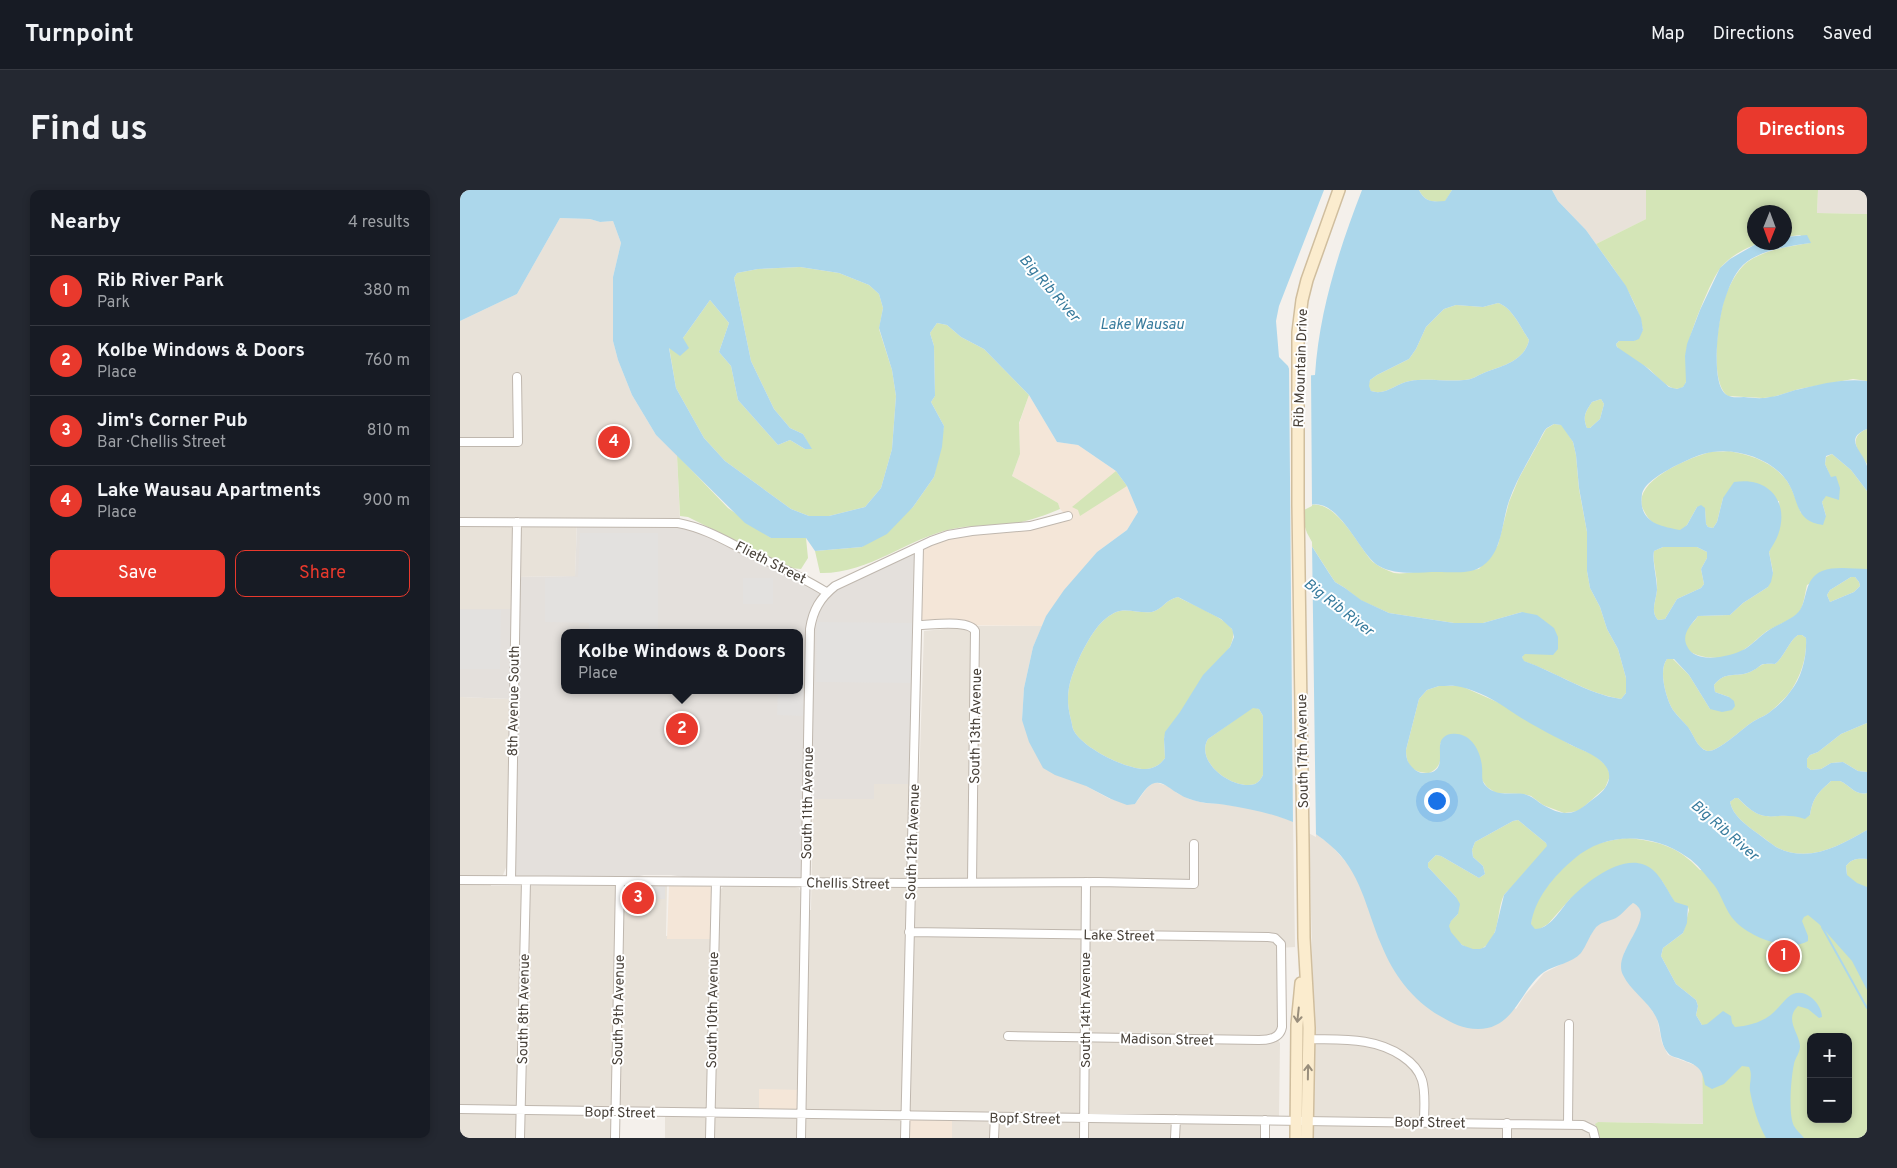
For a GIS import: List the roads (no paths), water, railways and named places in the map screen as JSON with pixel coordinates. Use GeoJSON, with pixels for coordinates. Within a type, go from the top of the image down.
{"type":"FeatureCollection","features":[{"type":"Feature","properties":{"kind":"main road","name":"Rib Mountain Drive"},"geometry":{"type":"LineString","coordinates":[[1299,553],[1299,323],[1306,283],[1339,190]]}},
{"type":"Feature","properties":{"kind":"main road","name":"South 17th Avenue"},"geometry":{"type":"LineString","coordinates":[[1296,1138],[1301,1120],[1309,1039],[1305,949],[1299,553]]}},
{"type":"Feature","properties":{"kind":"main road","name":"South 17th Avenue"},"geometry":{"type":"LineString","coordinates":[[1305,949],[1297,1019],[1301,1120],[1307,1138]]}},
{"type":"Feature","properties":{"kind":"street"},"geometry":{"type":"LineString","coordinates":[[460,442],[518,442],[517,377]]}},
{"type":"Feature","properties":{"kind":"street"},"geometry":{"type":"LineString","coordinates":[[826,592],[844,580],[919,547],[960,532],[1030,526],[1068,516]]}},
{"type":"Feature","properties":{"kind":"street","name":"Flieth Street"},"geometry":{"type":"LineString","coordinates":[[460,522],[678,523],[725,539],[808,580],[826,592]]}},
{"type":"Feature","properties":{"kind":"street","name":"8th Avenue South"},"geometry":{"type":"LineString","coordinates":[[511,880],[517,522]]}},
{"type":"Feature","properties":{"kind":"street","name":"South 12th Avenue"},"geometry":{"type":"LineString","coordinates":[[905,1138],[919,547]]}},
{"type":"Feature","properties":{"kind":"street","name":"South 11th Avenue"},"geometry":{"type":"LineString","coordinates":[[801,1138],[810,629],[817,605],[826,592]]}},
{"type":"Feature","properties":{"kind":"street","name":"South 13th Avenue"},"geometry":{"type":"LineString","coordinates":[[918,625],[964,624],[972,626],[976,631],[972,882]]}},
{"type":"Feature","properties":{"kind":"street","name":"Chellis Street"},"geometry":{"type":"LineString","coordinates":[[460,880],[911,884],[972,882],[1194,884],[1194,844]]}},
{"type":"Feature","properties":{"kind":"street","name":"South 8th Avenue"},"geometry":{"type":"LineString","coordinates":[[520,1138],[526,881]]}},
{"type":"Feature","properties":{"kind":"street","name":"South 9th Avenue"},"geometry":{"type":"LineString","coordinates":[[615,1138],[620,881]]}},
{"type":"Feature","properties":{"kind":"street","name":"South 10th Avenue"},"geometry":{"type":"LineString","coordinates":[[710,1138],[716,882]]}},
{"type":"Feature","properties":{"kind":"street","name":"South 14th Avenue"},"geometry":{"type":"LineString","coordinates":[[1084,1138],[1086,882]]}},
{"type":"Feature","properties":{"kind":"street","name":"Lake Street"},"geometry":{"type":"LineString","coordinates":[[909,932],[1274,938],[1280,942],[1282,948],[1282,990]]}},
{"type":"Feature","properties":{"kind":"street","name":"Madison Street"},"geometry":{"type":"LineString","coordinates":[[1008,1036],[1271,1039],[1282,1031],[1282,990]]}},
{"type":"Feature","properties":{"kind":"street"},"geometry":{"type":"LineString","coordinates":[[1568,1124],[1569,1024]]}},
{"type":"Feature","properties":{"kind":"street"},"geometry":{"type":"LineString","coordinates":[[1309,1039],[1373,1042],[1399,1054],[1417,1070],[1421,1077],[1424,1086],[1424,1122]]}},
{"type":"Feature","properties":{"kind":"street","name":"Bopf Street"},"geometry":{"type":"LineString","coordinates":[[460,1109],[1568,1124],[1590,1127],[1595,1134],[1595,1138]]}},
{"type":"Feature","properties":{"kind":"street"},"geometry":{"type":"LineString","coordinates":[[994,1138],[995,1117]]}},
{"type":"Feature","properties":{"kind":"street"},"geometry":{"type":"LineString","coordinates":[[1175,1138],[1176,1119]]}},
{"type":"Feature","properties":{"kind":"street"},"geometry":{"type":"LineString","coordinates":[[1265,1120],[1265,1138]]}},
{"type":"Feature","properties":{"kind":"street"},"geometry":{"type":"LineString","coordinates":[[1507,1123],[1507,1138]]}},
{"type":"Feature","properties":{"kind":"water"},"geometry":{"type":"Polygon","coordinates":[[[460,190],[1324,190],[1279,306],[1276,321],[1279,357],[1288,366],[1292,377],[1315,375],[1317,351],[1331,281],[1362,190],[1419,190],[1426,199],[1445,201],[1452,190],[1552,190],[1558,201],[1586,230],[1626,286],[1641,318],[1643,330],[1639,339],[1619,341],[1616,344],[1617,347],[1645,366],[1669,387],[1677,389],[1683,387],[1686,382],[1685,356],[1687,344],[1700,310],[1720,268],[1730,259],[1747,249],[1772,250],[1757,256],[1743,265],[1734,277],[1725,299],[1720,320],[1717,351],[1717,367],[1723,391],[1729,396],[1734,397],[1761,398],[1833,382],[1867,381],[1867,429],[1856,437],[1855,441],[1867,466],[1867,491],[1851,470],[1832,454],[1826,456],[1825,464],[1831,477],[1836,476],[1840,488],[1839,500],[1826,496],[1822,502],[1826,516],[1823,525],[1814,523],[1802,515],[1791,488],[1781,473],[1764,461],[1754,457],[1722,451],[1697,456],[1673,467],[1650,482],[1642,494],[1643,511],[1652,521],[1665,527],[1680,530],[1687,525],[1697,507],[1701,505],[1705,508],[1706,524],[1708,527],[1713,528],[1717,522],[1723,498],[1734,482],[1746,481],[1766,487],[1779,502],[1781,523],[1777,537],[1769,552],[1773,573],[1771,582],[1768,587],[1743,603],[1730,615],[1698,616],[1685,638],[1685,642],[1691,652],[1697,656],[1713,658],[1739,652],[1769,630],[1794,616],[1803,605],[1809,583],[1816,574],[1827,569],[1867,569],[1867,723],[1841,734],[1818,752],[1810,755],[1807,759],[1807,767],[1811,770],[1821,769],[1831,763],[1843,762],[1858,771],[1867,772],[1867,793],[1856,792],[1840,781],[1831,781],[1817,796],[1810,815],[1805,819],[1794,816],[1763,816],[1756,813],[1738,798],[1730,802],[1734,812],[1744,823],[1776,847],[1788,852],[1800,854],[1823,851],[1867,830],[1867,859],[1855,860],[1846,866],[1847,875],[1857,883],[1867,887],[1867,990],[1852,961],[1819,924],[1808,915],[1802,921],[1808,941],[1790,945],[1780,944],[1759,937],[1741,927],[1735,921],[1714,885],[1691,860],[1674,849],[1660,843],[1645,840],[1630,838],[1600,844],[1574,859],[1546,888],[1533,914],[1531,924],[1535,929],[1545,926],[1586,884],[1608,870],[1632,863],[1643,864],[1653,870],[1663,881],[1675,902],[1688,906],[1687,923],[1683,933],[1663,948],[1661,956],[1676,984],[1696,1000],[1698,1006],[1696,1015],[1702,1025],[1707,1024],[1723,1011],[1731,1016],[1735,1027],[1756,1023],[1770,1015],[1788,997],[1798,993],[1808,995],[1819,1007],[1822,1017],[1819,1018],[1808,1009],[1798,1006],[1792,1016],[1793,1026],[1800,1046],[1793,1070],[1791,1113],[1794,1126],[1804,1138],[1766,1138],[1758,1121],[1750,1091],[1751,1073],[1749,1067],[1742,1066],[1724,1084],[1712,1089],[1705,1085],[1702,1073],[1697,1067],[1670,1055],[1665,1049],[1653,1011],[1630,986],[1623,975],[1621,966],[1623,956],[1641,916],[1640,909],[1633,903],[1618,916],[1596,927],[1581,953],[1568,962],[1544,972],[1536,979],[1516,1007],[1501,1022],[1490,1027],[1467,1028],[1453,1023],[1430,1010],[1404,985],[1386,955],[1356,879],[1340,855],[1318,836],[1294,822],[1268,813],[1191,800],[1159,783],[1149,786],[1135,804],[1127,805],[1086,786],[1055,775],[1043,768],[1029,742],[1022,720],[1024,688],[1033,647],[1046,616],[1064,590],[1097,552],[1127,530],[1138,512],[1127,486],[1116,471],[1078,445],[1057,442],[1029,395],[984,349],[961,337],[947,325],[937,323],[930,333],[934,346],[935,396],[931,402],[944,426],[942,447],[934,477],[913,507],[887,534],[862,547],[815,551],[806,538],[771,538],[745,523],[656,435],[632,395],[618,360],[613,341],[613,277],[621,243],[613,221],[600,222],[590,219],[560,218],[517,294],[460,321],[460,190]],[[800,267],[758,269],[737,273],[734,278],[751,361],[774,409],[790,428],[803,434],[812,449],[805,449],[790,440],[778,445],[738,400],[731,366],[719,352],[729,323],[710,300],[683,338],[689,348],[680,356],[669,348],[676,388],[704,438],[725,461],[791,509],[809,516],[829,516],[865,507],[881,488],[892,449],[896,396],[892,370],[879,328],[883,308],[879,294],[869,285],[839,273],[800,267]],[[1498,303],[1483,307],[1456,305],[1444,309],[1426,327],[1409,359],[1370,380],[1369,386],[1371,391],[1386,391],[1405,382],[1417,380],[1470,379],[1506,365],[1518,357],[1527,347],[1529,340],[1516,318],[1508,309],[1498,303]],[[1601,399],[1592,402],[1585,414],[1587,428],[1590,428],[1600,419],[1604,404],[1601,399]],[[1554,424],[1544,432],[1520,475],[1509,501],[1500,538],[1493,555],[1487,562],[1475,570],[1408,573],[1386,569],[1371,559],[1336,514],[1325,507],[1314,504],[1302,509],[1304,534],[1335,582],[1361,600],[1389,613],[1454,623],[1483,623],[1522,612],[1537,615],[1554,628],[1558,637],[1558,649],[1553,655],[1525,654],[1522,657],[1524,661],[1584,688],[1621,699],[1626,693],[1626,678],[1618,649],[1607,629],[1600,607],[1590,588],[1587,571],[1587,532],[1573,442],[1561,425],[1554,424]],[[1663,547],[1654,551],[1657,590],[1654,613],[1658,620],[1665,619],[1677,599],[1701,588],[1704,584],[1701,569],[1707,558],[1707,552],[1697,547],[1663,547]],[[1851,577],[1830,590],[1827,595],[1830,602],[1854,592],[1860,586],[1855,577],[1851,577]],[[1178,597],[1152,612],[1119,611],[1108,616],[1087,642],[1069,686],[1069,711],[1074,731],[1079,738],[1106,757],[1128,766],[1146,769],[1155,767],[1165,758],[1165,732],[1203,675],[1230,647],[1234,637],[1232,629],[1221,619],[1178,597]],[[1798,635],[1775,664],[1762,665],[1745,674],[1727,676],[1718,680],[1714,685],[1715,692],[1729,697],[1734,701],[1735,706],[1732,710],[1722,712],[1710,709],[1689,675],[1674,659],[1667,659],[1664,664],[1663,677],[1668,699],[1673,710],[1688,727],[1701,747],[1707,751],[1717,748],[1751,723],[1769,713],[1786,697],[1801,674],[1805,659],[1806,638],[1798,635]],[[1439,686],[1427,690],[1419,699],[1406,750],[1410,765],[1419,772],[1433,772],[1437,769],[1443,738],[1455,734],[1467,737],[1475,745],[1481,761],[1485,785],[1496,792],[1524,794],[1555,811],[1566,813],[1582,808],[1605,788],[1609,775],[1608,769],[1600,760],[1535,726],[1486,696],[1458,686],[1439,686]],[[1253,708],[1208,739],[1205,748],[1206,757],[1218,773],[1237,783],[1255,784],[1263,775],[1263,716],[1259,709],[1253,708]],[[1518,820],[1475,842],[1472,850],[1473,857],[1483,866],[1485,874],[1479,878],[1441,856],[1436,855],[1428,863],[1428,867],[1456,897],[1460,904],[1458,914],[1449,926],[1451,932],[1462,945],[1473,949],[1485,947],[1495,932],[1504,895],[1547,846],[1546,843],[1518,820]]]}},
{"type":"Feature","properties":{"kind":"water"},"geometry":{"type":"Polygon","coordinates":[[[1807,235],[1811,243],[1792,246],[1792,236],[1807,235]]]}},
{"type":"Feature","properties":{"kind":"waterway"},"geometry":{"type":"LineString","coordinates":[[1822,927],[1867,1008]]}},
{"type":"Feature","properties":{"kind":"place","name":"Lake Wausau Apartments"},"geometry":{"type":"Point","coordinates":[614,442]}},
{"type":"Feature","properties":{"kind":"place","name":"Kolbe Windows & Doors"},"geometry":{"type":"Point","coordinates":[682,729]}},
{"type":"Feature","properties":{"kind":"place","name":"Jim's Corner Pub"},"geometry":{"type":"Point","coordinates":[638,898]}},
{"type":"Feature","properties":{"kind":"place","name":"Rib River Park"},"geometry":{"type":"Point","coordinates":[1784,956]}},
{"type":"Feature","properties":{"kind":"water label","name":"Big Rib River"},"geometry":{"type":"Point","coordinates":[1050,288]}},
{"type":"Feature","properties":{"kind":"water label","name":"Lake Wausau"},"geometry":{"type":"Point","coordinates":[1142,324]}},
{"type":"Feature","properties":{"kind":"water label","name":"Big Rib River"},"geometry":{"type":"Point","coordinates":[1339,607]}},
{"type":"Feature","properties":{"kind":"water label","name":"Big Rib River"},"geometry":{"type":"Point","coordinates":[1725,830]}}]}
